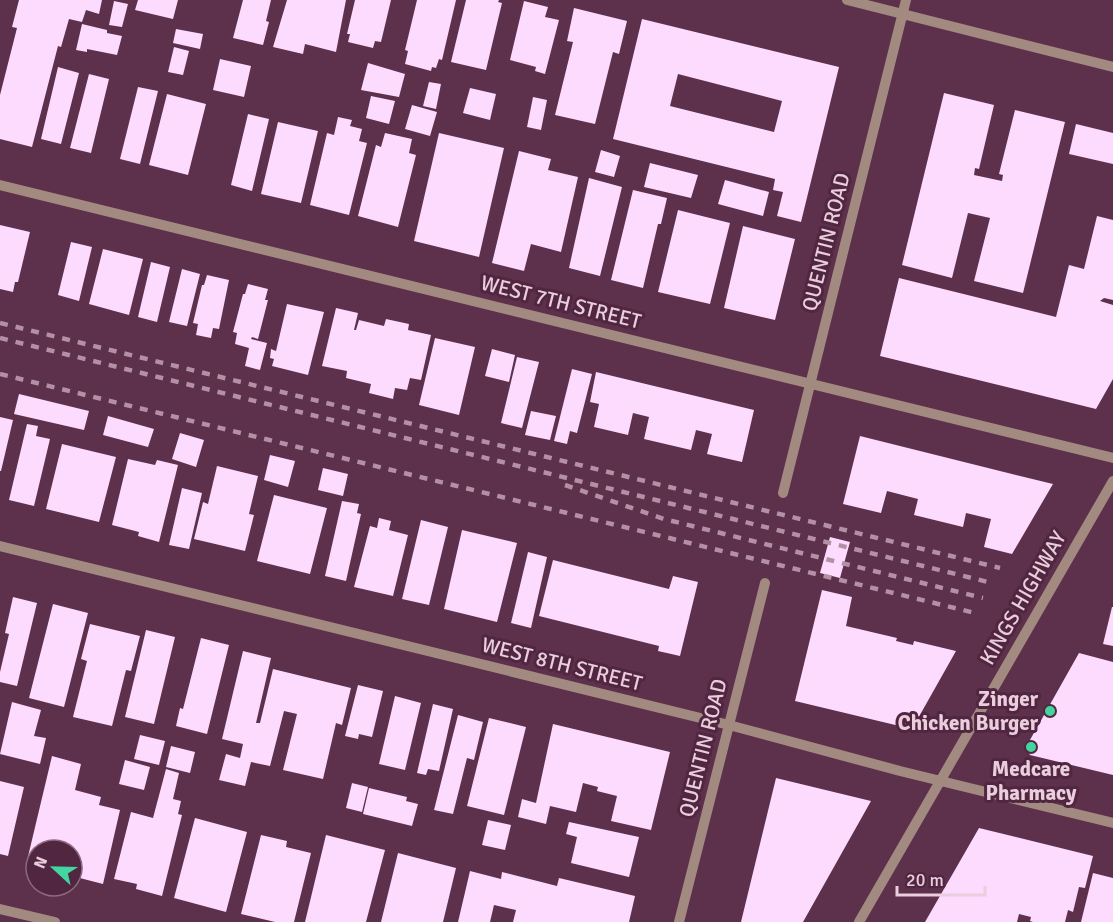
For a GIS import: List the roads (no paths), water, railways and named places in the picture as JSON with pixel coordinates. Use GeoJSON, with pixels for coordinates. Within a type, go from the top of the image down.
{"type":"FeatureCollection","features":[{"type":"Feature","properties":{"kind":"street"},"geometry":{"type":"LineString","coordinates":[[847,0],[1113,67]]}},
{"type":"Feature","properties":{"kind":"street","name":"QUENTIN ROAD"},"geometry":{"type":"LineString","coordinates":[[783,493],[906,0]]}},
{"type":"Feature","properties":{"kind":"street","name":"WEST 7TH STREET"},"geometry":{"type":"LineString","coordinates":[[0,185],[1113,458]]}},
{"type":"Feature","properties":{"kind":"street","name":"KINGS HIGHWAY"},"geometry":{"type":"LineString","coordinates":[[859,922],[1113,481]]}},
{"type":"Feature","properties":{"kind":"street","name":"WEST 8TH STREET"},"geometry":{"type":"LineString","coordinates":[[0,546],[729,725],[940,781],[1113,823]]}},
{"type":"Feature","properties":{"kind":"street","name":"QUENTIN ROAD"},"geometry":{"type":"LineString","coordinates":[[679,922],[765,583]]}},
{"type":"Feature","properties":{"kind":"street"},"geometry":{"type":"LineString","coordinates":[[0,909],[55,922]]}},
{"type":"Feature","properties":{"kind":"railway"},"geometry":{"type":"LineString","coordinates":[[0,323],[1000,568]]}},
{"type":"Feature","properties":{"kind":"railway"},"geometry":{"type":"LineString","coordinates":[[0,338],[992,583]]}},
{"type":"Feature","properties":{"kind":"railway"},"geometry":{"type":"LineString","coordinates":[[0,374],[975,613]]}},
{"type":"Feature","properties":{"kind":"railway"},"geometry":{"type":"LineString","coordinates":[[565,485],[664,519],[983,598]]}},
{"type":"Feature","properties":{"kind":"place","name":"Zinger Chicken Burger"},"geometry":{"type":"Point","coordinates":[1050,711]}},
{"type":"Feature","properties":{"kind":"place","name":"Medcare Pharmacy"},"geometry":{"type":"Point","coordinates":[1031,747]}}]}
